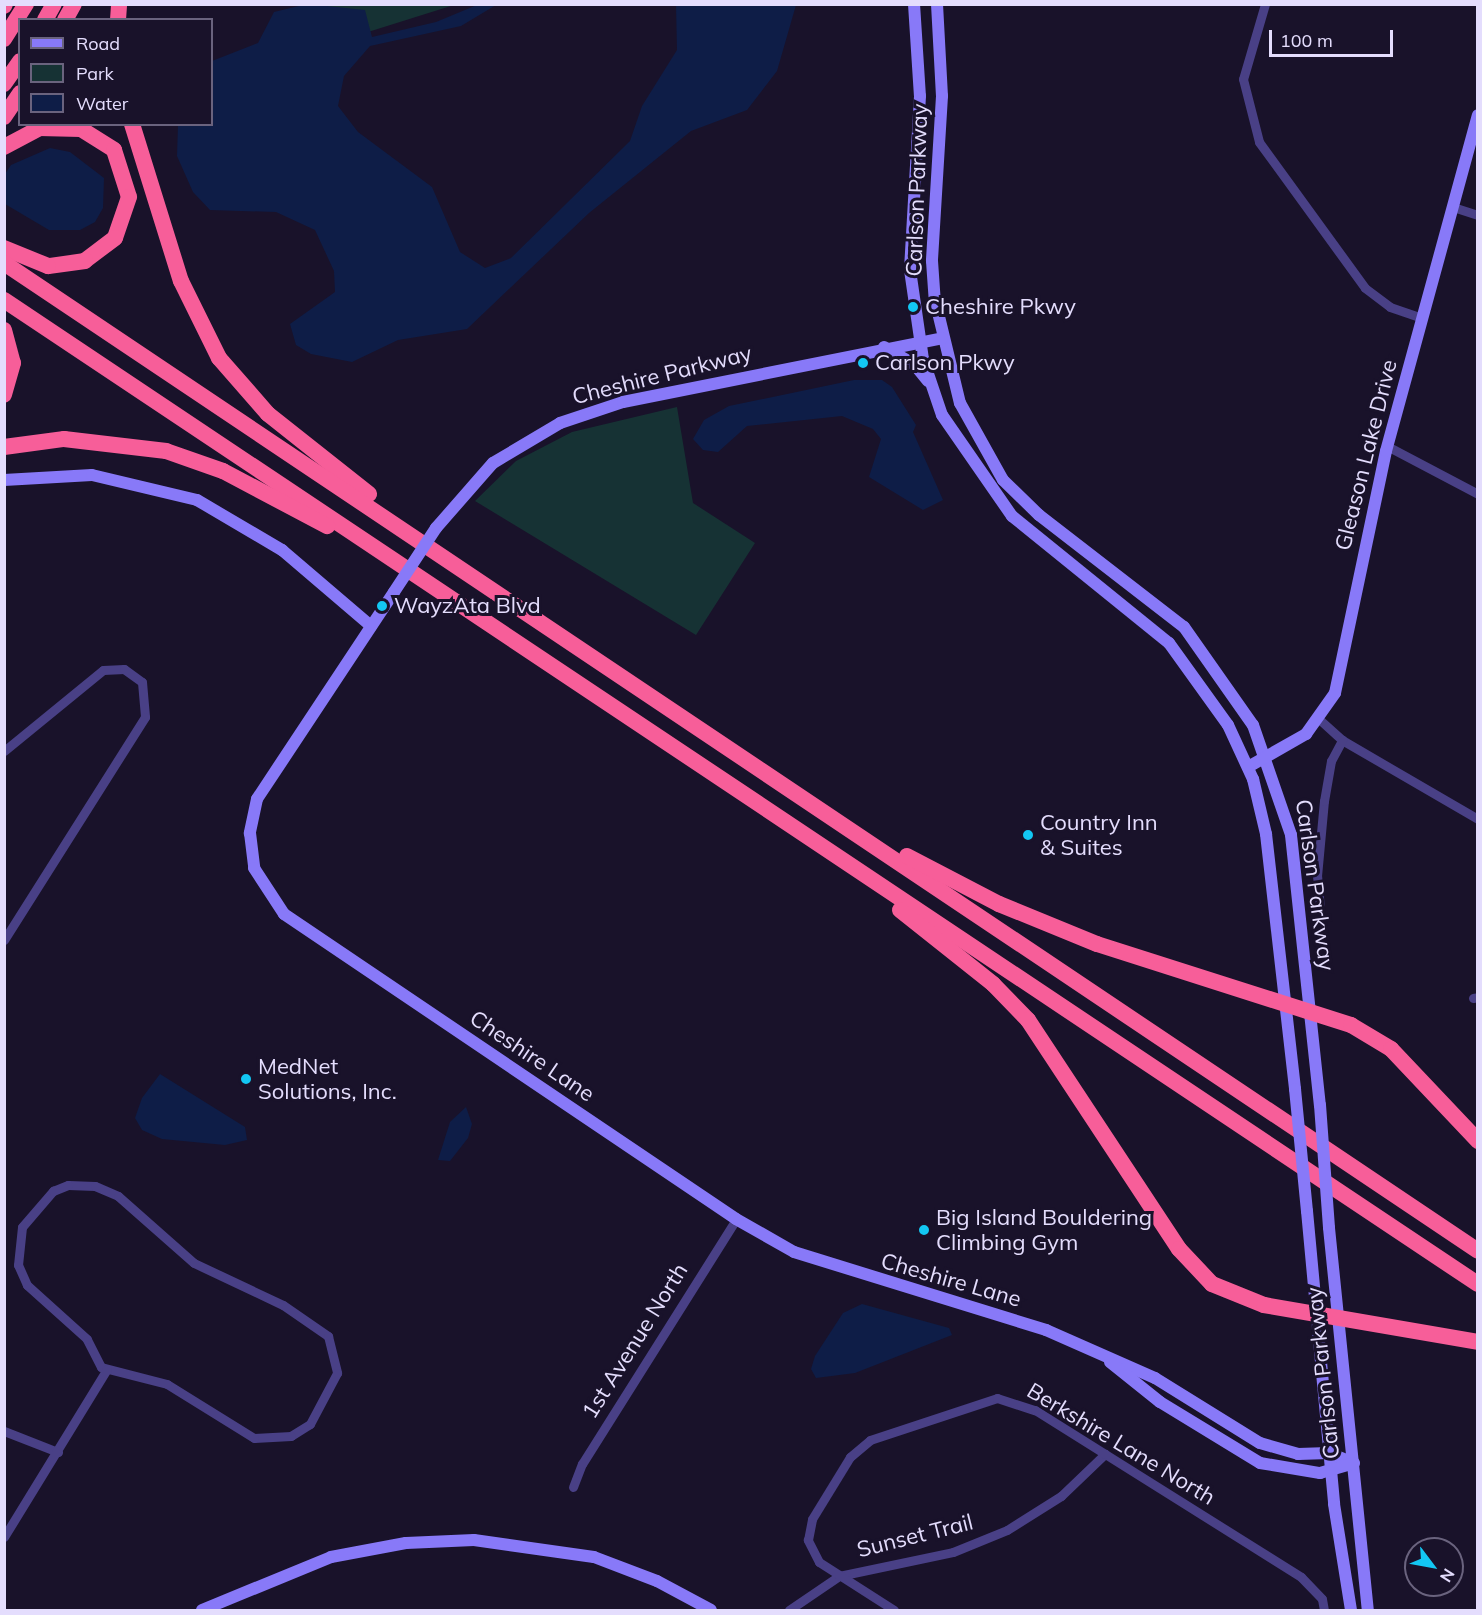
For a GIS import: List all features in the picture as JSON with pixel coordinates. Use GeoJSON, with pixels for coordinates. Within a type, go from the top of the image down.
{"type":"FeatureCollection","features":[{"type":"Feature","properties":{"kind":"highway"},"geometry":{"type":"LineString","coordinates":[[4,39],[26,4]]}},
{"type":"Feature","properties":{"kind":"highway"},"geometry":{"type":"LineString","coordinates":[[46,18],[54,4]]}},
{"type":"Feature","properties":{"kind":"highway"},"geometry":{"type":"LineString","coordinates":[[65,18],[74,4]]}},
{"type":"Feature","properties":{"kind":"highway"},"geometry":{"type":"LineString","coordinates":[[4,84],[18,63]]}},
{"type":"Feature","properties":{"kind":"highway"},"geometry":{"type":"LineString","coordinates":[[4,117],[18,96]]}},
{"type":"Feature","properties":{"kind":"highway"},"geometry":{"type":"LineString","coordinates":[[133,126],[181,281],[219,358],[268,414],[372,497],[403,530]]}},
{"type":"Feature","properties":{"kind":"highway"},"geometry":{"type":"LineString","coordinates":[[4,147],[39,128],[81,129],[114,150],[129,196],[115,238],[85,261],[48,266],[4,248]]}},
{"type":"Feature","properties":{"kind":"highway"},"geometry":{"type":"LineString","coordinates":[[4,263],[1478,1251]]}},
{"type":"Feature","properties":{"kind":"highway"},"geometry":{"type":"LineString","coordinates":[[4,300],[1478,1284]]}},
{"type":"Feature","properties":{"kind":"highway"},"geometry":{"type":"LineString","coordinates":[[4,330],[13,363],[4,395]]}},
{"type":"Feature","properties":{"kind":"highway"},"geometry":{"type":"LineString","coordinates":[[4,447],[88,440],[182,455],[244,482],[395,562]]}},
{"type":"Feature","properties":{"kind":"highway"},"geometry":{"type":"LineString","coordinates":[[808,800],[999,904],[1148,962],[1351,1025],[1391,1049],[1478,1142]]}},
{"type":"Feature","properties":{"kind":"highway"},"geometry":{"type":"LineString","coordinates":[[794,829],[1012,1003],[1052,1051],[1201,1275],[1248,1300],[1478,1342]]}},
{"type":"Feature","properties":{"kind":"main road","name":"Carlson Parkway"},"geometry":{"type":"LineString","coordinates":[[914,4],[920,96],[910,270],[920,342],[933,387],[955,440],[998,500],[1048,551],[1169,643],[1208,691],[1248,767],[1266,834],[1287,1004],[1331,1472],[1351,1611]]}},
{"type":"Feature","properties":{"kind":"main road","name":"Carlson Parkway"},"geometry":{"type":"LineString","coordinates":[[937,4],[942,96],[932,237],[942,338],[969,427],[1003,480],[1039,515],[1184,627],[1229,685],[1266,756],[1291,835],[1311,1012],[1329,1228],[1368,1611]]}},
{"type":"Feature","properties":{"kind":"main road","name":"Gleason Lake Drive"},"geometry":{"type":"LineString","coordinates":[[1320,720],[1338,679],[1387,446],[1478,115]]}},
{"type":"Feature","properties":{"kind":"main road","name":"Cheshire Parkway"},"geometry":{"type":"LineString","coordinates":[[394,592],[436,528],[493,463],[560,423],[623,402],[884,347],[942,338]]}},
{"type":"Feature","properties":{"kind":"main road"},"geometry":{"type":"LineString","coordinates":[[884,347],[914,364],[933,387]]}},
{"type":"Feature","properties":{"kind":"main road"},"geometry":{"type":"LineString","coordinates":[[4,480],[92,475],[144,483],[197,500],[282,550],[371,626]]}},
{"type":"Feature","properties":{"kind":"main road","name":"Cheshire Lane"},"geometry":{"type":"LineString","coordinates":[[394,592],[257,799],[250,852],[261,885],[300,926],[736,1219],[825,1265],[1046,1330],[1107,1359],[1155,1378],[1268,1446],[1298,1454],[1329,1453],[1354,1462]]}},
{"type":"Feature","properties":{"kind":"main road"},"geometry":{"type":"LineString","coordinates":[[1248,767],[1320,720]]}},
{"type":"Feature","properties":{"kind":"main road","name":"Cheshire Lane"},"geometry":{"type":"LineString","coordinates":[[1107,1359],[1160,1402],[1252,1459],[1283,1470],[1331,1472],[1354,1462]]}},
{"type":"Feature","properties":{"kind":"main road"},"geometry":{"type":"LineString","coordinates":[[202,1611],[331,1557],[406,1543],[474,1540],[594,1557],[657,1581],[711,1611]]}},
{"type":"Feature","properties":{"kind":"street"},"geometry":{"type":"LineString","coordinates":[[1265,4],[1243,79],[1259,142],[1365,288],[1390,307],[1422,318]]}},
{"type":"Feature","properties":{"kind":"street"},"geometry":{"type":"LineString","coordinates":[[1453,207],[1478,215]]}},
{"type":"Feature","properties":{"kind":"street"},"geometry":{"type":"LineString","coordinates":[[1387,446],[1478,494]]}},
{"type":"Feature","properties":{"kind":"street"},"geometry":{"type":"LineString","coordinates":[[4,751],[92,677],[113,668],[142,682],[145,717],[4,940]]}},
{"type":"Feature","properties":{"kind":"street"},"geometry":{"type":"LineString","coordinates":[[1320,720],[1342,740],[1478,819]]}},
{"type":"Feature","properties":{"kind":"street"},"geometry":{"type":"LineString","coordinates":[[1320,909],[1317,876],[1324,801],[1331,761],[1342,740]]}},
{"type":"Feature","properties":{"kind":"street"},"geometry":{"type":"LineString","coordinates":[[68,1185],[95,1186],[118,1196],[194,1263],[313,1322],[328,1336],[337,1373],[310,1424],[300,1433],[266,1439],[240,1432],[167,1384],[107,1370],[79,1331],[27,1285],[18,1265],[22,1227],[53,1191],[68,1185]]}},
{"type":"Feature","properties":{"kind":"street","name":"1st Avenue North"},"geometry":{"type":"LineString","coordinates":[[573,1487],[582,1464],[736,1219]]}},
{"type":"Feature","properties":{"kind":"street"},"geometry":{"type":"LineString","coordinates":[[4,1537],[107,1370]]}},
{"type":"Feature","properties":{"kind":"street","name":"Berkshire Lane North"},"geometry":{"type":"LineString","coordinates":[[839,1576],[816,1559],[808,1536],[812,1519],[845,1464],[881,1435],[997,1398],[1029,1406],[1301,1577],[1322,1599],[1324,1611]]}},
{"type":"Feature","properties":{"kind":"street"},"geometry":{"type":"LineString","coordinates":[[4,1431],[58,1452]]}},
{"type":"Feature","properties":{"kind":"street","name":"Sunset Trail"},"geometry":{"type":"LineString","coordinates":[[789,1611],[839,1576],[938,1556],[988,1538],[1061,1496],[1105,1454]]}},
{"type":"Feature","properties":{"kind":"street"},"geometry":{"type":"LineString","coordinates":[[839,1576],[894,1611]]}},
{"type":"Feature","properties":{"kind":"green space"},"geometry":{"type":"Polygon","coordinates":[[[325,5],[454,5],[368,32],[325,5]]]}},
{"type":"Feature","properties":{"kind":"green space"},"geometry":{"type":"Polygon","coordinates":[[[677,407],[693,503],[755,543],[696,635],[475,501],[516,461],[572,432],[677,407]]]}},
{"type":"Feature","properties":{"kind":"water"},"geometry":{"type":"Polygon","coordinates":[[[307,4],[365,10],[372,37],[436,22],[477,5],[496,5],[461,26],[370,46],[344,76],[338,106],[358,132],[432,187],[460,252],[485,268],[511,258],[630,141],[642,106],[677,50],[676,5],[796,5],[777,71],[747,110],[691,131],[589,213],[467,329],[398,340],[352,362],[311,354],[296,345],[290,324],[335,292],[334,271],[315,230],[276,212],[210,210],[193,192],[177,156],[178,126],[213,126],[213,61],[258,43],[274,12],[307,4]]]}},
{"type":"Feature","properties":{"kind":"water"},"geometry":{"type":"Polygon","coordinates":[[[50,148],[70,152],[104,178],[103,208],[95,222],[80,230],[49,230],[5,204],[5,174],[11,165],[50,148]]]}},
{"type":"Feature","properties":{"kind":"water"},"geometry":{"type":"Polygon","coordinates":[[[854,380],[882,380],[892,387],[916,425],[913,432],[943,500],[923,510],[869,477],[881,439],[873,429],[842,416],[747,426],[718,452],[703,450],[693,439],[704,420],[729,406],[854,380]]]}},
{"type":"Feature","properties":{"kind":"water"},"geometry":{"type":"Polygon","coordinates":[[[160,1074],[245,1127],[247,1140],[225,1145],[162,1139],[142,1130],[135,1118],[142,1098],[160,1074]]]}},
{"type":"Feature","properties":{"kind":"water"},"geometry":{"type":"Polygon","coordinates":[[[466,1107],[472,1124],[468,1138],[450,1161],[438,1160],[450,1122],[466,1107]]]}},
{"type":"Feature","properties":{"kind":"water"},"geometry":{"type":"Polygon","coordinates":[[[862,1304],[949,1328],[952,1335],[855,1373],[816,1378],[811,1369],[815,1356],[843,1313],[862,1304]]]}},
{"type":"Feature","properties":{"kind":"place","name":"Cheshire Pkwy"},"geometry":{"type":"Point","coordinates":[913,307]}},
{"type":"Feature","properties":{"kind":"place","name":"Carlson Pkwy"},"geometry":{"type":"Point","coordinates":[863,363]}},
{"type":"Feature","properties":{"kind":"place","name":"WayzAta Blvd"},"geometry":{"type":"Point","coordinates":[382,606]}},
{"type":"Feature","properties":{"kind":"place","name":"Country Inn & Suites"},"geometry":{"type":"Point","coordinates":[1028,835]}},
{"type":"Feature","properties":{"kind":"place","name":"MedNet Solutions, Inc."},"geometry":{"type":"Point","coordinates":[246,1079]}},
{"type":"Feature","properties":{"kind":"place","name":"Big Island Bouldering Climbing Gym"},"geometry":{"type":"Point","coordinates":[924,1230]}}]}
